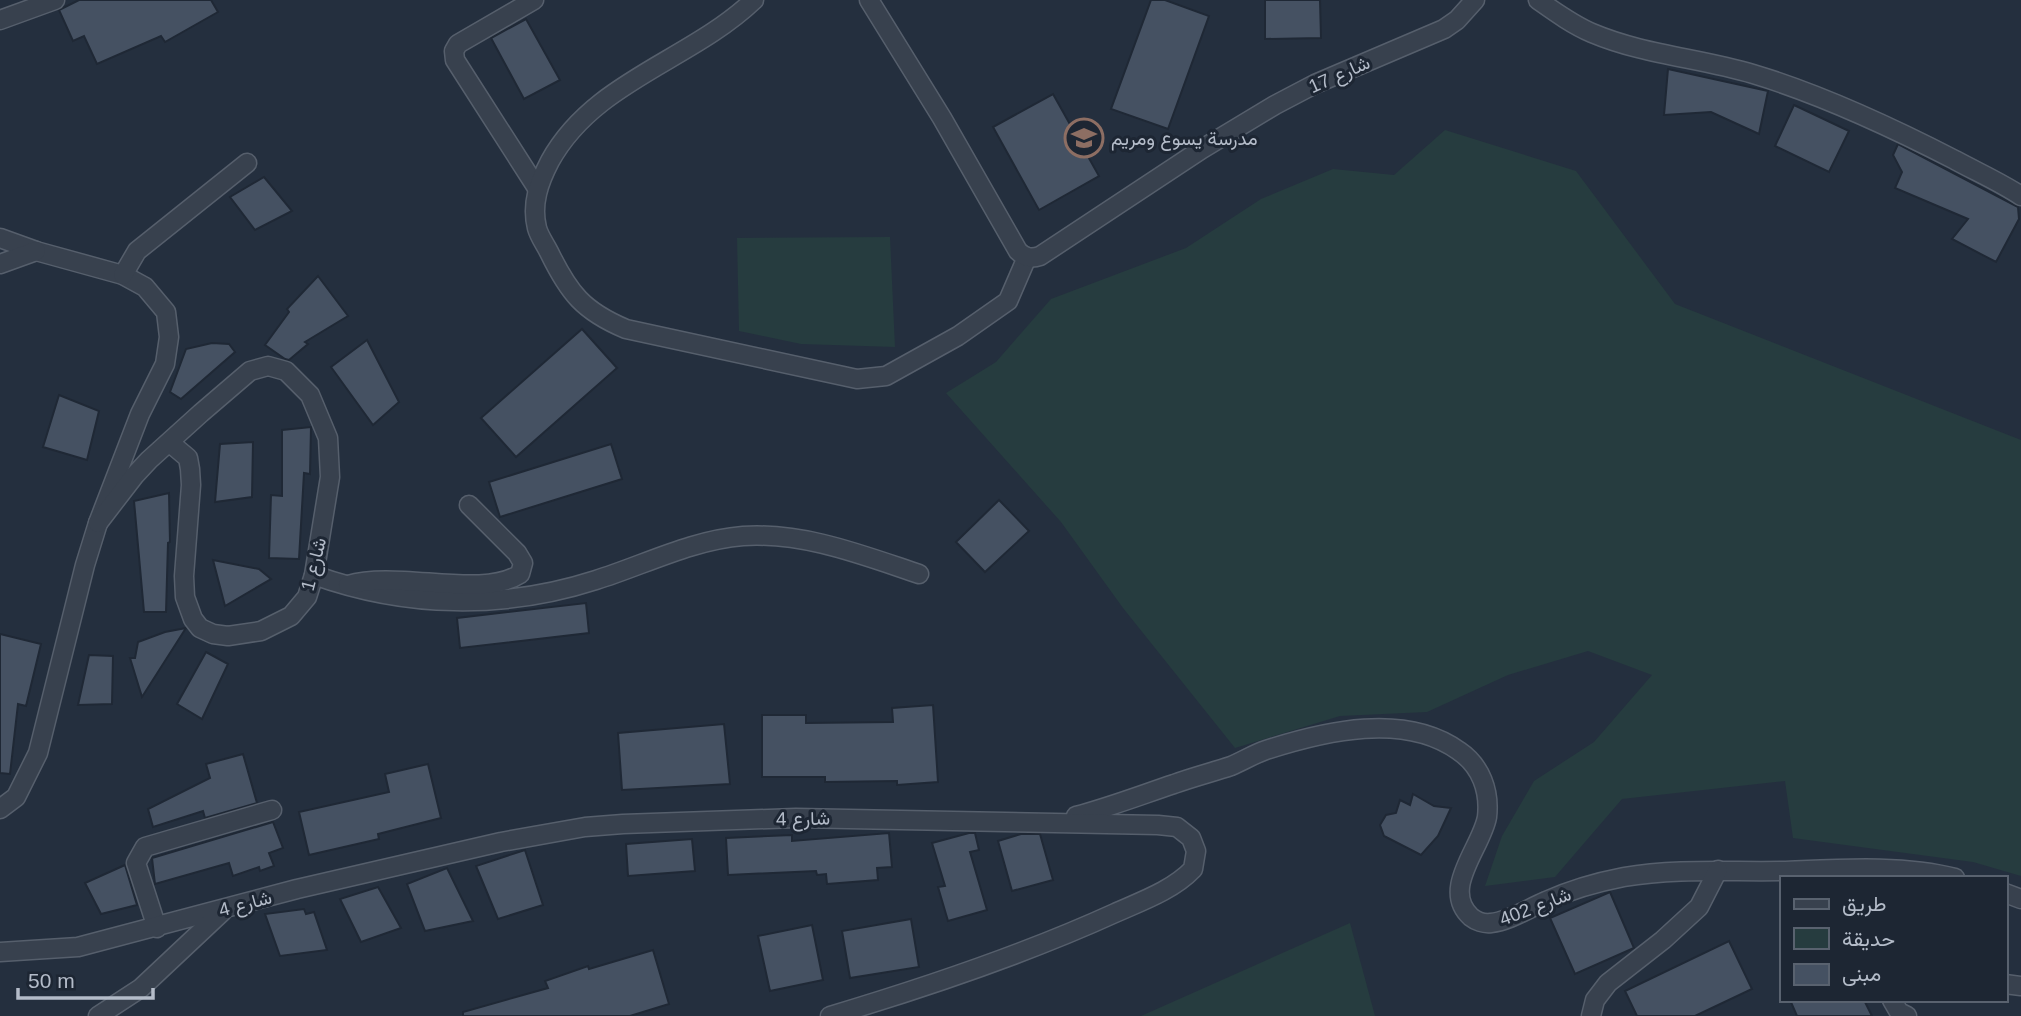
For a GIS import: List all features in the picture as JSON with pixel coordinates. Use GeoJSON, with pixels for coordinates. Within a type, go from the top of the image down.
{"type":"FeatureCollection","features":[{"type":"Feature","properties":{"kind":"street"},"geometry":{"type":"LineString","coordinates":[[0,20],[55,0]]}},
{"type":"Feature","properties":{"kind":"street"},"geometry":{"type":"LineString","coordinates":[[534,0],[458,44],[454,51],[455,60],[537,188]]}},
{"type":"Feature","properties":{"kind":"street"},"geometry":{"type":"LineString","coordinates":[[754,0],[728,22],[617,89],[574,125],[556,149],[537,188],[537,229],[558,270],[577,298],[599,318],[625,329],[665,339],[857,379],[886,376],[958,336],[1008,301],[1027,257],[1018,251],[942,118],[869,0]]}},
{"type":"Feature","properties":{"kind":"street","name":"شارع 17"},"geometry":{"type":"LineString","coordinates":[[1027,257],[1040,256],[1264,111],[1315,84],[1444,29],[1457,20],[1475,0]]}},
{"type":"Feature","properties":{"kind":"street"},"geometry":{"type":"LineString","coordinates":[[1538,0],[1592,33],[1642,50],[1761,76],[1862,115],[2021,196]]}},
{"type":"Feature","properties":{"kind":"street"},"geometry":{"type":"LineString","coordinates":[[123,275],[137,251],[247,163]]}},
{"type":"Feature","properties":{"kind":"street"},"geometry":{"type":"LineString","coordinates":[[0,238],[123,275],[145,287],[166,312],[169,337],[165,364],[139,414],[97,523],[38,753],[16,797],[0,809]]}},
{"type":"Feature","properties":{"kind":"street"},"geometry":{"type":"LineString","coordinates":[[0,264],[36,251]]}},
{"type":"Feature","properties":{"kind":"street","name":"شارع 1"},"geometry":{"type":"LineString","coordinates":[[97,523],[135,475],[169,442],[250,371],[268,366],[286,370],[310,395],[328,438],[330,477],[314,575],[307,597],[291,616],[261,631],[242,635],[213,634],[200,628],[193,619],[185,597],[190,469],[188,458],[169,442]]}},
{"type":"Feature","properties":{"kind":"street"},"geometry":{"type":"LineString","coordinates":[[344,586],[378,578],[485,583],[510,580],[520,574],[523,563],[517,552],[469,505]]}},
{"type":"Feature","properties":{"kind":"street"},"geometry":{"type":"LineString","coordinates":[[314,575],[344,586],[402,598],[506,600],[572,587],[678,551],[741,536],[803,540],[840,548],[919,574]]}},
{"type":"Feature","properties":{"kind":"street","name":"شارع 402"},"geometry":{"type":"LineString","coordinates":[[1055,821],[1126,802],[1233,765],[1264,751],[1316,735],[1372,727],[1397,729],[1443,739],[1474,763],[1483,777],[1487,819],[1461,882],[1459,898],[1464,911],[1476,921],[1491,923],[1569,891],[1624,877],[1718,870],[1884,870],[1942,876]]}},
{"type":"Feature","properties":{"kind":"street"},"geometry":{"type":"LineString","coordinates":[[157,928],[136,863],[145,847],[272,810]]}},
{"type":"Feature","properties":{"kind":"street","name":"شارع 4"},"geometry":{"type":"LineString","coordinates":[[0,952],[78,947],[365,873],[501,842],[584,827],[796,818],[1055,821],[1177,827],[1195,844],[1194,866],[1191,871],[1159,893],[1030,950],[909,993],[830,1016]]}},
{"type":"Feature","properties":{"kind":"street"},"geometry":{"type":"LineString","coordinates":[[1591,1016],[1595,1000],[1608,983],[1663,940],[1699,907],[1718,870]]}},
{"type":"Feature","properties":{"kind":"street"},"geometry":{"type":"LineString","coordinates":[[97,1016],[141,988],[226,908]]}},
{"type":"Feature","properties":{"kind":"street"},"geometry":{"type":"LineString","coordinates":[[1893,1002],[1899,1012],[1907,1016]]}},
{"type":"Feature","properties":{"kind":"green space"},"geometry":{"type":"Polygon","coordinates":[[[1445,130],[1576,171],[1675,304],[2021,440],[2021,876],[1973,862],[1793,838],[1785,781],[1622,799],[1555,877],[1485,886],[1502,836],[1534,781],[1594,742],[1652,675],[1588,651],[1508,675],[1427,712],[1340,716],[1235,748],[1123,608],[1061,522],[946,393],[996,362],[1051,299],[1186,248],[1261,199],[1333,169],[1394,175],[1445,130]]]}},
{"type":"Feature","properties":{"kind":"green space"},"geometry":{"type":"Polygon","coordinates":[[[890,237],[895,347],[801,344],[739,331],[737,238],[890,237]]]}},
{"type":"Feature","properties":{"kind":"green space"},"geometry":{"type":"Polygon","coordinates":[[[1350,923],[1375,1016],[1141,1016],[1350,923]]]}},
{"type":"Feature","properties":{"kind":"building"},"geometry":{"type":"Polygon","coordinates":[[[79,0],[211,0],[218,12],[165,42],[161,36],[97,64],[84,36],[73,41],[59,10],[79,0]]]}},
{"type":"Feature","properties":{"kind":"building"},"geometry":{"type":"Polygon","coordinates":[[[1151,0],[1165,0],[1209,16],[1168,129],[1111,109],[1151,0]]]}},
{"type":"Feature","properties":{"kind":"building"},"geometry":{"type":"Polygon","coordinates":[[[1265,0],[1320,0],[1321,38],[1265,39],[1265,0]]]}},
{"type":"Feature","properties":{"kind":"building"},"geometry":{"type":"Polygon","coordinates":[[[526,19],[560,80],[524,99],[491,38],[526,19]]]}},
{"type":"Feature","properties":{"kind":"building"},"geometry":{"type":"Polygon","coordinates":[[[1668,69],[1768,91],[1759,134],[1711,112],[1664,115],[1668,69]]]}},
{"type":"Feature","properties":{"kind":"building"},"geometry":{"type":"Polygon","coordinates":[[[1053,94],[1099,176],[1039,210],[993,127],[1053,94]]]}},
{"type":"Feature","properties":{"kind":"building"},"geometry":{"type":"Polygon","coordinates":[[[1794,105],[1849,131],[1829,172],[1775,146],[1794,105]]]}},
{"type":"Feature","properties":{"kind":"building"},"geometry":{"type":"Polygon","coordinates":[[[1898,144],[2018,207],[2019,219],[1996,262],[1952,239],[1968,219],[1895,188],[1902,172],[1893,155],[1898,144]]]}},
{"type":"Feature","properties":{"kind":"building"},"geometry":{"type":"Polygon","coordinates":[[[264,177],[292,211],[255,230],[230,197],[264,177]]]}},
{"type":"Feature","properties":{"kind":"building"},"geometry":{"type":"Polygon","coordinates":[[[318,276],[348,316],[305,342],[308,344],[289,360],[285,359],[265,345],[289,312],[287,309],[318,276]]]}},
{"type":"Feature","properties":{"kind":"building"},"geometry":{"type":"Polygon","coordinates":[[[582,329],[617,368],[516,457],[481,418],[582,329]]]}},
{"type":"Feature","properties":{"kind":"building"},"geometry":{"type":"Polygon","coordinates":[[[367,340],[399,402],[373,425],[331,367],[367,340]]]}},
{"type":"Feature","properties":{"kind":"building"},"geometry":{"type":"Polygon","coordinates":[[[212,343],[229,344],[235,352],[181,399],[170,392],[186,349],[212,343]]]}},
{"type":"Feature","properties":{"kind":"building"},"geometry":{"type":"Polygon","coordinates":[[[59,395],[99,411],[87,460],[43,447],[59,395]]]}},
{"type":"Feature","properties":{"kind":"building"},"geometry":{"type":"Polygon","coordinates":[[[311,427],[310,474],[304,473],[299,559],[269,558],[271,495],[282,496],[282,430],[311,427]]]}},
{"type":"Feature","properties":{"kind":"building"},"geometry":{"type":"Polygon","coordinates":[[[253,442],[252,497],[215,502],[220,444],[253,442]]]}},
{"type":"Feature","properties":{"kind":"building"},"geometry":{"type":"Polygon","coordinates":[[[611,444],[622,479],[500,517],[489,482],[611,444]]]}},
{"type":"Feature","properties":{"kind":"building"},"geometry":{"type":"Polygon","coordinates":[[[169,493],[170,542],[166,612],[144,612],[134,501],[169,493]]]}},
{"type":"Feature","properties":{"kind":"building"},"geometry":{"type":"Polygon","coordinates":[[[999,500],[1029,531],[985,572],[956,542],[999,500]]]}},
{"type":"Feature","properties":{"kind":"building"},"geometry":{"type":"Polygon","coordinates":[[[213,560],[259,569],[271,579],[225,606],[213,560]]]}},
{"type":"Feature","properties":{"kind":"building"},"geometry":{"type":"Polygon","coordinates":[[[586,603],[589,633],[460,648],[457,618],[586,603]]]}},
{"type":"Feature","properties":{"kind":"building"},"geometry":{"type":"Polygon","coordinates":[[[186,628],[142,697],[130,658],[135,658],[138,642],[186,628]]]}},
{"type":"Feature","properties":{"kind":"building"},"geometry":{"type":"Polygon","coordinates":[[[0,634],[41,644],[26,706],[18,704],[10,774],[0,773],[0,634]]]}},
{"type":"Feature","properties":{"kind":"building"},"geometry":{"type":"Polygon","coordinates":[[[206,652],[228,664],[202,719],[177,704],[206,652]]]}},
{"type":"Feature","properties":{"kind":"building"},"geometry":{"type":"Polygon","coordinates":[[[89,655],[113,656],[112,704],[78,705],[89,655]]]}},
{"type":"Feature","properties":{"kind":"building"},"geometry":{"type":"Polygon","coordinates":[[[933,705],[938,782],[897,785],[897,781],[825,782],[825,777],[762,777],[762,715],[806,715],[806,723],[893,722],[892,708],[933,705]]]}},
{"type":"Feature","properties":{"kind":"building"},"geometry":{"type":"Polygon","coordinates":[[[724,724],[730,784],[622,790],[618,733],[724,724]]]}},
{"type":"Feature","properties":{"kind":"building"},"geometry":{"type":"Polygon","coordinates":[[[243,754],[257,803],[205,818],[203,811],[153,827],[148,809],[210,778],[206,764],[243,754]]]}},
{"type":"Feature","properties":{"kind":"building"},"geometry":{"type":"Polygon","coordinates":[[[428,764],[441,818],[378,834],[379,839],[309,855],[299,812],[389,792],[385,774],[428,764]]]}},
{"type":"Feature","properties":{"kind":"building"},"geometry":{"type":"Polygon","coordinates":[[[1413,794],[1434,806],[1451,808],[1438,836],[1421,855],[1384,836],[1380,825],[1386,815],[1396,813],[1400,800],[1410,805],[1413,794]]]}},
{"type":"Feature","properties":{"kind":"building"},"geometry":{"type":"Polygon","coordinates":[[[273,822],[283,848],[269,853],[274,866],[260,871],[259,867],[233,876],[229,863],[155,884],[152,858],[273,822]]]}},
{"type":"Feature","properties":{"kind":"building"},"geometry":{"type":"Polygon","coordinates":[[[889,833],[892,867],[877,868],[878,880],[827,884],[826,874],[817,875],[816,871],[728,875],[726,838],[792,835],[792,841],[889,833]]]}},
{"type":"Feature","properties":{"kind":"building"},"geometry":{"type":"Polygon","coordinates":[[[975,833],[979,850],[970,852],[987,910],[948,921],[938,887],[945,886],[932,843],[975,833]]]}},
{"type":"Feature","properties":{"kind":"building"},"geometry":{"type":"Polygon","coordinates":[[[1021,834],[1040,834],[1053,880],[1012,891],[998,841],[1021,834]]]}},
{"type":"Feature","properties":{"kind":"building"},"geometry":{"type":"Polygon","coordinates":[[[692,839],[695,871],[628,876],[626,844],[692,839]]]}},
{"type":"Feature","properties":{"kind":"building"},"geometry":{"type":"Polygon","coordinates":[[[525,850],[543,905],[498,919],[476,866],[525,850]]]}},
{"type":"Feature","properties":{"kind":"building"},"geometry":{"type":"Polygon","coordinates":[[[125,865],[137,905],[101,914],[85,883],[125,865]]]}},
{"type":"Feature","properties":{"kind":"building"},"geometry":{"type":"Polygon","coordinates":[[[447,868],[473,921],[425,931],[407,884],[447,868]]]}},
{"type":"Feature","properties":{"kind":"building"},"geometry":{"type":"Polygon","coordinates":[[[378,887],[401,928],[361,942],[340,899],[378,887]]]}},
{"type":"Feature","properties":{"kind":"building"},"geometry":{"type":"Polygon","coordinates":[[[1610,892],[1634,948],[1575,974],[1550,918],[1610,892]]]}},
{"type":"Feature","properties":{"kind":"building"},"geometry":{"type":"Polygon","coordinates":[[[304,909],[306,914],[314,912],[327,950],[280,956],[265,914],[304,909]]]}},
{"type":"Feature","properties":{"kind":"building"},"geometry":{"type":"Polygon","coordinates":[[[911,919],[919,967],[850,978],[842,931],[911,919]]]}},
{"type":"Feature","properties":{"kind":"building"},"geometry":{"type":"Polygon","coordinates":[[[812,925],[823,980],[770,991],[758,936],[812,925]]]}},
{"type":"Feature","properties":{"kind":"building"},"geometry":{"type":"Polygon","coordinates":[[[1729,941],[1752,989],[1695,1016],[1637,1016],[1625,991],[1729,941]]]}},
{"type":"Feature","properties":{"kind":"building"},"geometry":{"type":"Polygon","coordinates":[[[653,950],[669,1004],[630,1016],[463,1016],[463,1012],[548,988],[545,981],[588,966],[589,969],[653,950]]]}},
{"type":"Feature","properties":{"kind":"building"},"geometry":{"type":"Polygon","coordinates":[[[1791,1002],[1865,1002],[1872,1016],[1797,1016],[1791,1002]]]}},
{"type":"Feature","properties":{"kind":"place","name":"مدرسة يسوع ومريم"},"geometry":{"type":"Point","coordinates":[1084,138]}}]}
